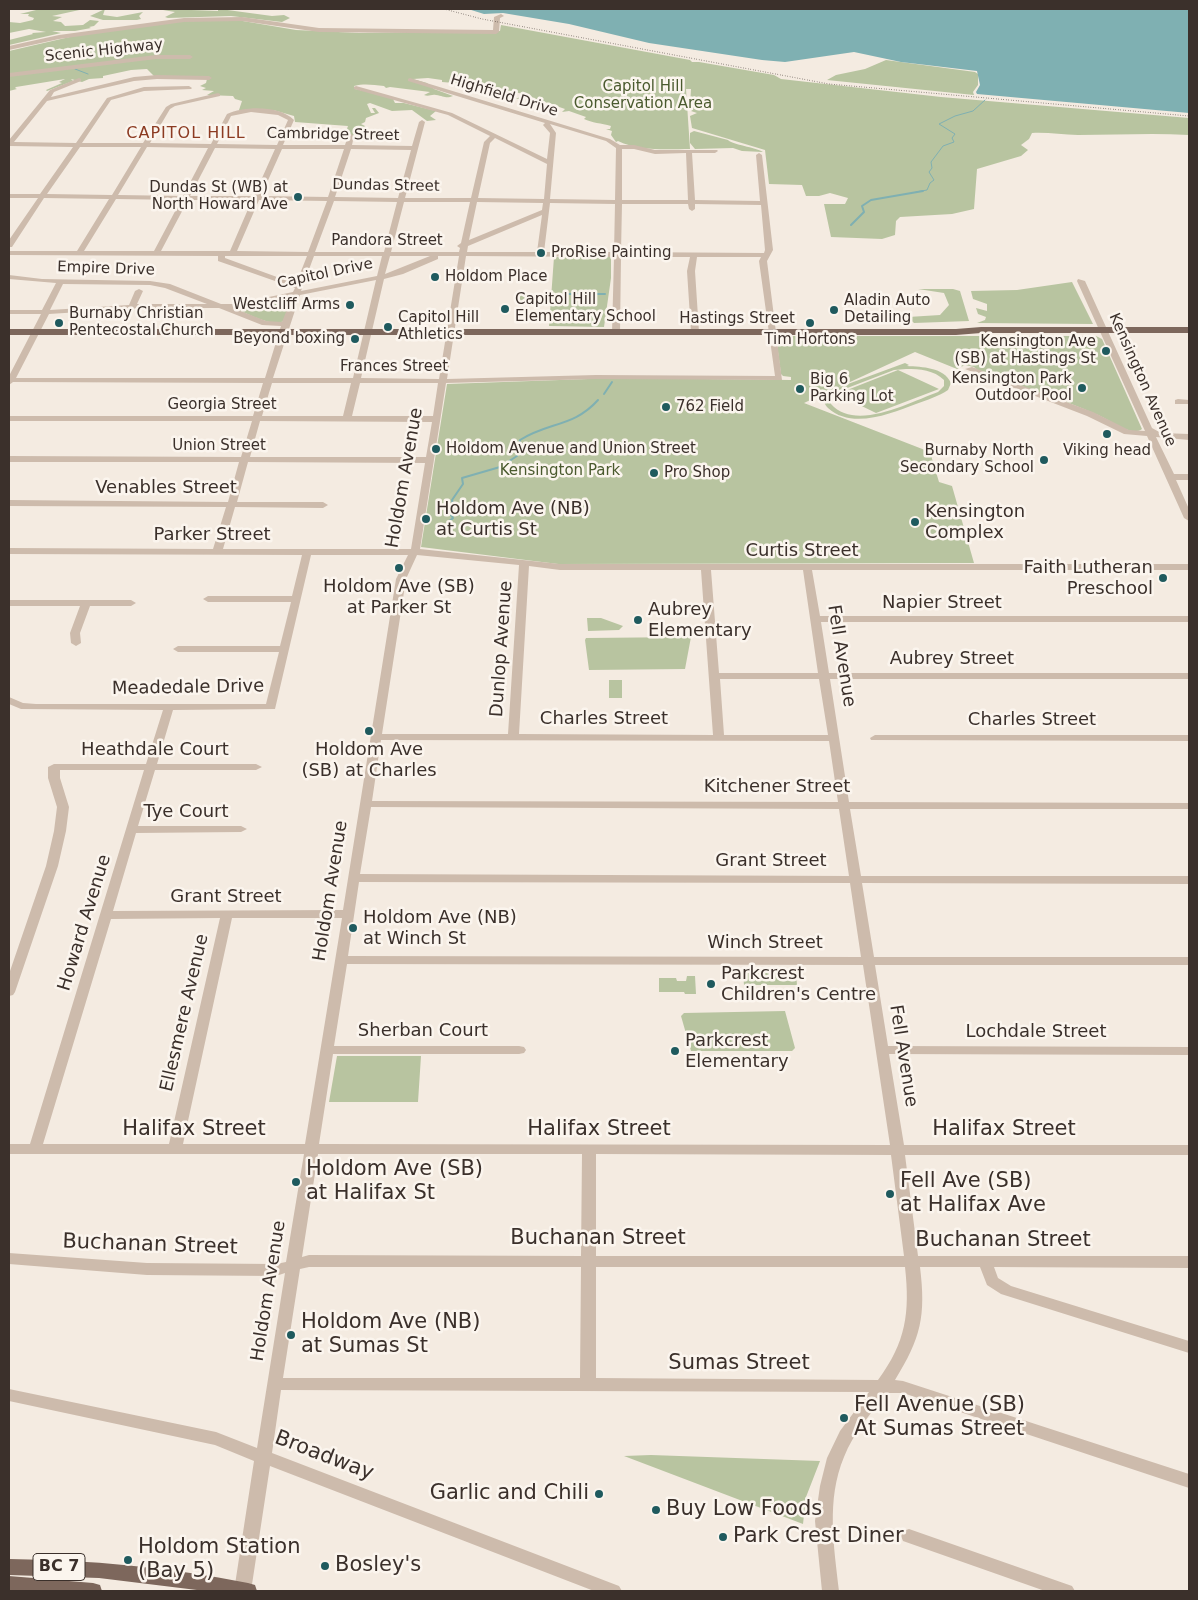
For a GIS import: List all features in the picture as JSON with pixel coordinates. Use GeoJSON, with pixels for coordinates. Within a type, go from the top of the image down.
{"type":"FeatureCollection","features":[{"type":"Feature","properties":{"kind":"main road"},"geometry":{"type":"LineString","coordinates":[[262,332],[269,324]]}},
{"type":"Feature","properties":{"kind":"main road","name":"Hastings Street"},"geometry":{"type":"LineString","coordinates":[[9,332],[262,332],[285,328],[367,332],[956,332],[982,334],[1189,330]]}},
{"type":"Feature","properties":{"kind":"main road","name":"Hastings Street"},"geometry":{"type":"LineString","coordinates":[[1105,332],[1189,334]]}},
{"type":"Feature","properties":{"kind":"main road","name":"BC 7"},"geometry":{"type":"LineString","coordinates":[[9,1567],[54,1567],[108,1571],[224,1586],[244,1591]]}},
{"type":"Feature","properties":{"kind":"main road","name":"BC 7"},"geometry":{"type":"LineString","coordinates":[[9,1584],[93,1591]]}},
{"type":"Feature","properties":{"kind":"street"},"geometry":{"type":"LineString","coordinates":[[9,48],[59,37],[184,20],[234,18],[309,29],[496,32],[497,17],[501,16]]}},
{"type":"Feature","properties":{"kind":"street","name":"Scenic Highway"},"geometry":{"type":"LineString","coordinates":[[9,75],[21,72],[156,57],[190,57]]}},
{"type":"Feature","properties":{"kind":"street"},"geometry":{"type":"LineString","coordinates":[[44,100],[127,80],[157,77],[209,78]]}},
{"type":"Feature","properties":{"kind":"street"},"geometry":{"type":"LineString","coordinates":[[9,144],[52,91],[79,80]]}},
{"type":"Feature","properties":{"kind":"street","name":"Highfield Drive"},"geometry":{"type":"LineString","coordinates":[[410,80],[608,140],[619,146]]}},
{"type":"Feature","properties":{"kind":"street"},"geometry":{"type":"LineString","coordinates":[[9,246],[41,196],[109,99],[144,89],[188,88]]}},
{"type":"Feature","properties":{"kind":"street"},"geometry":{"type":"LineString","coordinates":[[356,88],[450,114],[550,163]]}},
{"type":"Feature","properties":{"kind":"street"},"geometry":{"type":"LineString","coordinates":[[79,254],[168,108],[173,105],[218,95]]}},
{"type":"Feature","properties":{"kind":"street"},"geometry":{"type":"LineString","coordinates":[[156,254],[229,115],[234,112],[274,112],[285,114],[291,119],[232,254]]}},
{"type":"Feature","properties":{"kind":"street"},"geometry":{"type":"LineString","coordinates":[[347,419],[386,255],[422,122]]}},
{"type":"Feature","properties":{"kind":"street"},"geometry":{"type":"LineString","coordinates":[[540,255],[553,133],[546,125],[548,123]]}},
{"type":"Feature","properties":{"kind":"street"},"geometry":{"type":"LineString","coordinates":[[217,552],[285,328],[351,136]]}},
{"type":"Feature","properties":{"kind":"street","name":"Holdom Avenue"},"geometry":{"type":"LineString","coordinates":[[244,1591],[274,1384],[401,579],[415,552],[465,244],[487,142],[494,136]]}},
{"type":"Feature","properties":{"kind":"street","name":"Cambridge Street"},"geometry":{"type":"LineString","coordinates":[[9,144],[416,148]]}},
{"type":"Feature","properties":{"kind":"street"},"geometry":{"type":"LineString","coordinates":[[616,333],[619,146],[655,152],[715,151]]}},
{"type":"Feature","properties":{"kind":"street"},"geometry":{"type":"LineString","coordinates":[[689,151],[692,205]]}},
{"type":"Feature","properties":{"kind":"street"},"geometry":{"type":"LineString","coordinates":[[759,155],[769,250],[763,261],[773,332]]}},
{"type":"Feature","properties":{"kind":"street","name":"Dundas Street"},"geometry":{"type":"LineString","coordinates":[[9,196],[547,201],[692,205],[764,203]]}},
{"type":"Feature","properties":{"kind":"street","name":"Capitol Drive"},"geometry":{"type":"LineString","coordinates":[[9,312],[46,313],[132,306],[235,306],[298,290],[381,277],[400,272],[538,213],[545,212]]}},
{"type":"Feature","properties":{"kind":"street","name":"Pandora Street"},"geometry":{"type":"LineString","coordinates":[[9,253],[765,255]]}},
{"type":"Feature","properties":{"kind":"street"},"geometry":{"type":"LineString","coordinates":[[222,254],[221,259],[298,290]]}},
{"type":"Feature","properties":{"kind":"street"},"geometry":{"type":"LineString","coordinates":[[694,255],[691,271],[695,332]]}},
{"type":"Feature","properties":{"kind":"street","name":"Empire Drive"},"geometry":{"type":"LineString","coordinates":[[9,276],[25,280],[150,283],[167,286],[269,324],[285,328]]}},
{"type":"Feature","properties":{"kind":"street"},"geometry":{"type":"LineString","coordinates":[[10,381],[61,281]]}},
{"type":"Feature","properties":{"kind":"street","name":"Kensington Avenue"},"geometry":{"type":"LineString","coordinates":[[1081,281],[1189,518]]}},
{"type":"Feature","properties":{"kind":"street"},"geometry":{"type":"LineString","coordinates":[[132,306],[139,291]]}},
{"type":"Feature","properties":{"kind":"street","name":"Frances Street"},"geometry":{"type":"LineString","coordinates":[[10,381],[442,381],[590,377],[779,378],[773,332]]}},
{"type":"Feature","properties":{"kind":"street"},"geometry":{"type":"LineString","coordinates":[[969,368],[1090,414],[1127,432],[1188,437]]}},
{"type":"Feature","properties":{"kind":"street"},"geometry":{"type":"LineString","coordinates":[[1178,402],[1189,402]]}},
{"type":"Feature","properties":{"kind":"street","name":"Georgia Street"},"geometry":{"type":"LineString","coordinates":[[9,418],[436,420]]}},
{"type":"Feature","properties":{"kind":"street","name":"Union Street"},"geometry":{"type":"LineString","coordinates":[[9,459],[429,460]]}},
{"type":"Feature","properties":{"kind":"street"},"geometry":{"type":"LineString","coordinates":[[1171,477],[1189,477]]}},
{"type":"Feature","properties":{"kind":"street","name":"Venables Street"},"geometry":{"type":"LineString","coordinates":[[9,503],[323,504]]}},
{"type":"Feature","properties":{"kind":"street","name":"Parker Street"},"geometry":{"type":"LineString","coordinates":[[9,551],[415,552]]}},
{"type":"Feature","properties":{"kind":"street","name":"Meadedale Drive"},"geometry":{"type":"LineString","coordinates":[[9,700],[21,706],[36,707],[271,707],[307,552]]}},
{"type":"Feature","properties":{"kind":"street","name":"Curtis Street"},"geometry":{"type":"LineString","coordinates":[[415,552],[457,555],[551,567],[1189,567]]}},
{"type":"Feature","properties":{"kind":"street","name":"Dunlop Avenue"},"geometry":{"type":"LineString","coordinates":[[513,737],[524,564]]}},
{"type":"Feature","properties":{"kind":"street"},"geometry":{"type":"LineString","coordinates":[[706,567],[719,737]]}},
{"type":"Feature","properties":{"kind":"street","name":"Fell Avenue"},"geometry":{"type":"LineString","coordinates":[[807,567],[897,1150],[916,1297],[914,1322],[900,1359],[841,1446],[835,1458],[828,1486],[823,1521],[830,1591]]}},
{"type":"Feature","properties":{"kind":"street"},"geometry":{"type":"LineString","coordinates":[[208,599],[296,599]]}},
{"type":"Feature","properties":{"kind":"street"},"geometry":{"type":"LineString","coordinates":[[9,603],[131,603]]}},
{"type":"Feature","properties":{"kind":"street"},"geometry":{"type":"LineString","coordinates":[[76,644],[75,633],[86,603]]}},
{"type":"Feature","properties":{"kind":"street","name":"Napier Street"},"geometry":{"type":"LineString","coordinates":[[815,619],[1189,619]]}},
{"type":"Feature","properties":{"kind":"street"},"geometry":{"type":"LineString","coordinates":[[178,649],[284,649]]}},
{"type":"Feature","properties":{"kind":"street","name":"Aubrey Street"},"geometry":{"type":"LineString","coordinates":[[714,676],[1189,676]]}},
{"type":"Feature","properties":{"kind":"street","name":"Howard Avenue"},"geometry":{"type":"LineString","coordinates":[[35,1149],[169,707]]}},
{"type":"Feature","properties":{"kind":"street","name":"Charles Street"},"geometry":{"type":"LineString","coordinates":[[376,737],[833,738]]}},
{"type":"Feature","properties":{"kind":"street","name":"Charles Street"},"geometry":{"type":"LineString","coordinates":[[875,738],[1189,738]]}},
{"type":"Feature","properties":{"kind":"street","name":"Heathdale Court"},"geometry":{"type":"LineString","coordinates":[[9,992],[52,866],[60,831],[63,807],[54,778],[54,767],[256,767]]}},
{"type":"Feature","properties":{"kind":"street","name":"Kitchener Street"},"geometry":{"type":"LineString","coordinates":[[365,804],[1189,806]]}},
{"type":"Feature","properties":{"kind":"street","name":"Tye Court"},"geometry":{"type":"LineString","coordinates":[[131,830],[241,830]]}},
{"type":"Feature","properties":{"kind":"street","name":"Grant Street"},"geometry":{"type":"LineString","coordinates":[[353,878],[1189,880]]}},
{"type":"Feature","properties":{"kind":"street","name":"Grant Street"},"geometry":{"type":"LineString","coordinates":[[105,915],[348,914]]}},
{"type":"Feature","properties":{"kind":"street","name":"Ellesmere Avenue"},"geometry":{"type":"LineString","coordinates":[[174,1149],[227,915]]}},
{"type":"Feature","properties":{"kind":"street","name":"Winch Street"},"geometry":{"type":"LineString","coordinates":[[341,960],[1189,961]]}},
{"type":"Feature","properties":{"kind":"street","name":"Sherban Court"},"geometry":{"type":"LineString","coordinates":[[327,1050],[519,1050]]}},
{"type":"Feature","properties":{"kind":"street","name":"Lochdale Street"},"geometry":{"type":"LineString","coordinates":[[882,1050],[1189,1051]]}},
{"type":"Feature","properties":{"kind":"street","name":"Halifax Street"},"geometry":{"type":"LineString","coordinates":[[9,1149],[1189,1150]]}},
{"type":"Feature","properties":{"kind":"street"},"geometry":{"type":"LineString","coordinates":[[588,1384],[590,1150]]}},
{"type":"Feature","properties":{"kind":"street","name":"Buchanan Street"},"geometry":{"type":"LineString","coordinates":[[9,1258],[148,1269],[276,1270],[309,1261],[1189,1262]]}},
{"type":"Feature","properties":{"kind":"street"},"geometry":{"type":"LineString","coordinates":[[985,1262],[992,1281],[1006,1290],[1189,1347]]}},
{"type":"Feature","properties":{"kind":"street","name":"Sumas Street"},"geometry":{"type":"LineString","coordinates":[[274,1384],[903,1387],[1189,1481]]}},
{"type":"Feature","properties":{"kind":"street","name":"Broadway"},"geometry":{"type":"LineString","coordinates":[[9,1395],[216,1439],[613,1591]]}},
{"type":"Feature","properties":{"kind":"street"},"geometry":{"type":"LineString","coordinates":[[909,1536],[1066,1591]]}},
{"type":"Feature","properties":{"kind":"green space"},"geometry":{"type":"Polygon","coordinates":[[[40,9],[84,9],[52,16],[62,17],[53,21],[61,22],[65,26],[83,25],[90,20],[99,21],[94,26],[89,27],[91,28],[75,31],[52,31],[61,33],[9,45],[9,40],[32,33],[46,32],[29,29],[9,33],[9,22],[20,23],[33,20],[34,18],[28,16],[29,14],[20,14],[40,9]]]}},
{"type":"Feature","properties":{"kind":"green space"},"geometry":{"type":"Polygon","coordinates":[[[105,9],[103,15],[117,17],[143,12],[139,16],[141,19],[137,20],[103,20],[90,16],[105,9]]]}},
{"type":"Feature","properties":{"kind":"green space"},"geometry":{"type":"Polygon","coordinates":[[[220,9],[272,16],[284,15],[290,18],[282,22],[231,16],[168,18],[165,17],[175,12],[163,10],[218,11],[220,9]]]}},
{"type":"Feature","properties":{"kind":"green space","name":"Capitol Hill Conservation Area"},"geometry":{"type":"Polygon","coordinates":[[[231,19],[296,30],[359,33],[500,31],[501,25],[690,60],[692,62],[774,75],[781,79],[941,97],[1189,118],[1189,135],[1032,133],[1029,139],[1021,145],[1028,150],[1021,156],[977,169],[974,209],[952,214],[900,217],[896,221],[895,235],[882,239],[831,237],[824,204],[845,204],[848,198],[830,193],[819,196],[806,196],[802,185],[769,184],[765,150],[692,128],[690,116],[697,113],[691,111],[693,109],[690,106],[691,89],[686,89],[690,149],[646,148],[627,145],[616,142],[611,135],[612,131],[606,129],[610,129],[611,126],[584,119],[586,117],[569,111],[562,112],[565,109],[539,100],[533,101],[535,98],[516,99],[524,95],[513,92],[493,92],[491,86],[442,82],[442,80],[428,78],[413,79],[427,83],[434,89],[453,96],[426,96],[424,95],[430,92],[386,88],[384,86],[354,86],[355,89],[392,97],[395,103],[404,103],[436,111],[430,116],[436,120],[427,121],[412,110],[392,111],[370,103],[367,104],[371,113],[375,113],[372,108],[375,108],[379,113],[366,118],[365,122],[361,124],[365,126],[368,133],[361,138],[362,141],[352,139],[352,136],[345,134],[348,126],[295,122],[294,116],[273,110],[239,110],[242,101],[235,99],[233,96],[207,95],[214,91],[202,90],[206,88],[200,86],[206,83],[207,79],[154,76],[147,69],[131,70],[82,82],[71,79],[73,81],[47,91],[62,83],[59,82],[65,79],[16,87],[17,89],[9,91],[9,51],[74,36],[169,22],[231,19]]]}},
{"type":"Feature","properties":{"kind":"green space"},"geometry":{"type":"Polygon","coordinates":[[[886,60],[975,72],[978,74],[978,85],[973,92],[974,95],[827,80],[836,75],[865,69],[886,60]]]}},
{"type":"Feature","properties":{"kind":"green space"},"geometry":{"type":"Polygon","coordinates":[[[694,131],[763,152],[742,151],[733,148],[695,149],[690,143],[690,133],[694,131]]]}},
{"type":"Feature","properties":{"kind":"green space"},"geometry":{"type":"Polygon","coordinates":[[[554,257],[611,257],[611,278],[604,327],[549,326],[554,257]]]}},
{"type":"Feature","properties":{"kind":"green space"},"geometry":{"type":"Polygon","coordinates":[[[1072,282],[1093,324],[977,323],[985,320],[986,317],[978,314],[976,308],[987,311],[987,304],[973,299],[971,291],[1017,290],[1072,282]]]}},
{"type":"Feature","properties":{"kind":"green space"},"geometry":{"type":"Polygon","coordinates":[[[918,289],[953,289],[960,291],[969,321],[914,323],[908,317],[940,315],[949,305],[944,293],[918,289]]]}},
{"type":"Feature","properties":{"kind":"green space"},"geometry":{"type":"Polygon","coordinates":[[[520,293],[543,294],[545,301],[522,302],[517,299],[520,293]]]}},
{"type":"Feature","properties":{"kind":"green space"},"geometry":{"type":"Polygon","coordinates":[[[291,298],[284,321],[266,321],[236,309],[248,304],[291,298]]]}},
{"type":"Feature","properties":{"kind":"green space","name":"Kensington Park"},"geometry":{"type":"Polygon","coordinates":[[[1096,336],[1102,339],[1142,429],[1138,431],[1127,430],[1100,416],[978,371],[974,367],[965,365],[957,369],[915,352],[837,388],[905,363],[909,365],[907,366],[932,369],[943,374],[951,383],[948,390],[933,398],[896,412],[872,418],[848,418],[838,415],[828,408],[824,402],[825,393],[804,403],[930,452],[939,482],[952,486],[974,563],[558,564],[421,547],[447,384],[616,378],[791,380],[791,377],[781,374],[778,337],[1096,336]],[[911,369],[894,370],[837,392],[830,398],[831,404],[842,412],[854,415],[868,415],[898,408],[938,392],[944,386],[944,380],[936,374],[911,369]]]}},
{"type":"Feature","properties":{"kind":"green space"},"geometry":{"type":"Polygon","coordinates":[[[898,370],[939,389],[876,413],[837,394],[898,370]]]}},
{"type":"Feature","properties":{"kind":"green space"},"geometry":{"type":"Polygon","coordinates":[[[587,618],[601,618],[623,626],[619,630],[588,631],[587,618]]]}},
{"type":"Feature","properties":{"kind":"green space"},"geometry":{"type":"Polygon","coordinates":[[[691,637],[685,669],[589,670],[586,638],[691,637]]]}},
{"type":"Feature","properties":{"kind":"green space"},"geometry":{"type":"Polygon","coordinates":[[[609,680],[622,680],[622,698],[609,698],[609,680]]]}},
{"type":"Feature","properties":{"kind":"green space"},"geometry":{"type":"Polygon","coordinates":[[[743,973],[796,973],[797,985],[744,985],[743,973]]]}},
{"type":"Feature","properties":{"kind":"green space"},"geometry":{"type":"Polygon","coordinates":[[[687,976],[695,976],[696,994],[659,992],[659,978],[676,978],[677,981],[686,981],[687,976]]]}},
{"type":"Feature","properties":{"kind":"green space"},"geometry":{"type":"Polygon","coordinates":[[[785,1011],[795,1048],[792,1051],[691,1051],[681,1016],[684,1013],[785,1011]]]}},
{"type":"Feature","properties":{"kind":"green space"},"geometry":{"type":"Polygon","coordinates":[[[337,1056],[421,1056],[418,1102],[329,1102],[337,1056]]]}},
{"type":"Feature","properties":{"kind":"green space"},"geometry":{"type":"Polygon","coordinates":[[[651,1455],[820,1461],[806,1497],[803,1524],[624,1456],[651,1455]]]}},
{"type":"Feature","properties":{"kind":"water"},"geometry":{"type":"Polygon","coordinates":[[[468,9],[1189,9],[1189,113],[977,94],[976,92],[980,85],[977,71],[901,62],[854,52],[785,62],[762,60],[649,43],[569,24],[503,13],[484,14],[468,9]]]}},
{"type":"Feature","properties":{"kind":"waterway"},"geometry":{"type":"LineString","coordinates":[[75,69],[88,74]]}},
{"type":"Feature","properties":{"kind":"waterway"},"geometry":{"type":"LineString","coordinates":[[916,192],[927,190],[930,183],[934,180],[929,172],[932,168],[931,162],[943,146],[954,142],[952,138],[955,134],[939,124],[955,116],[973,111],[985,100]]}},
{"type":"Feature","properties":{"kind":"waterway"},"geometry":{"type":"LineString","coordinates":[[851,225],[864,212],[862,206],[871,200],[923,191]]}},
{"type":"Feature","properties":{"kind":"waterway"},"geometry":{"type":"LineString","coordinates":[[564,294],[605,294]]}},
{"type":"Feature","properties":{"kind":"waterway"},"geometry":{"type":"LineString","coordinates":[[604,394],[612,382]]}},
{"type":"Feature","properties":{"kind":"waterway"},"geometry":{"type":"LineString","coordinates":[[444,532],[448,528],[447,523],[453,518],[449,512],[453,506],[452,500],[463,484],[462,478],[500,467],[517,456],[520,440],[530,434],[580,415],[598,400]]}},
{"type":"Feature","properties":{"kind":"railway"},"geometry":{"type":"LineString","coordinates":[[444,9],[482,19],[829,84],[1189,116]]}},
{"type":"Feature","properties":{"kind":"place","name":"Dundas St (WB) at North Howard Ave"},"geometry":{"type":"Point","coordinates":[298,197]}},
{"type":"Feature","properties":{"kind":"place","name":"ProRise Painting"},"geometry":{"type":"Point","coordinates":[541,253]}},
{"type":"Feature","properties":{"kind":"place","name":"Holdom Place"},"geometry":{"type":"Point","coordinates":[435,277]}},
{"type":"Feature","properties":{"kind":"place","name":"Westcliff Arms"},"geometry":{"type":"Point","coordinates":[350,305]}},
{"type":"Feature","properties":{"kind":"place","name":"Capitol Hill Elementary School"},"geometry":{"type":"Point","coordinates":[505,309]}},
{"type":"Feature","properties":{"kind":"place","name":"Aladin Auto Detailing"},"geometry":{"type":"Point","coordinates":[834,310]}},
{"type":"Feature","properties":{"kind":"place","name":"Burnaby Christian Pentecostal Church"},"geometry":{"type":"Point","coordinates":[59,323]}},
{"type":"Feature","properties":{"kind":"place","name":"Tim Hortons"},"geometry":{"type":"Point","coordinates":[810,323]}},
{"type":"Feature","properties":{"kind":"place","name":"Capitol Hill Athletics"},"geometry":{"type":"Point","coordinates":[388,327]}},
{"type":"Feature","properties":{"kind":"place","name":"Beyond boxing"},"geometry":{"type":"Point","coordinates":[355,339]}},
{"type":"Feature","properties":{"kind":"place","name":"Kensington Ave (SB) at Hastings St"},"geometry":{"type":"Point","coordinates":[1106,351]}},
{"type":"Feature","properties":{"kind":"place","name":"Kensington Park Outdoor Pool"},"geometry":{"type":"Point","coordinates":[1082,388]}},
{"type":"Feature","properties":{"kind":"place","name":"Big 6 Parking Lot"},"geometry":{"type":"Point","coordinates":[800,389]}},
{"type":"Feature","properties":{"kind":"place","name":"762 Field"},"geometry":{"type":"Point","coordinates":[666,407]}},
{"type":"Feature","properties":{"kind":"place","name":"Viking head"},"geometry":{"type":"Point","coordinates":[1107,434]}},
{"type":"Feature","properties":{"kind":"place","name":"Holdom Avenue and Union Street"},"geometry":{"type":"Point","coordinates":[436,449]}},
{"type":"Feature","properties":{"kind":"place","name":"Burnaby North Secondary School"},"geometry":{"type":"Point","coordinates":[1044,460]}},
{"type":"Feature","properties":{"kind":"place","name":"Pro Shop"},"geometry":{"type":"Point","coordinates":[654,473]}},
{"type":"Feature","properties":{"kind":"place","name":"Holdom Ave (NB) at Curtis St"},"geometry":{"type":"Point","coordinates":[426,519]}},
{"type":"Feature","properties":{"kind":"place","name":"Kensington Complex"},"geometry":{"type":"Point","coordinates":[915,522]}},
{"type":"Feature","properties":{"kind":"place","name":"Holdom Ave (SB) at Parker St"},"geometry":{"type":"Point","coordinates":[399,568]}},
{"type":"Feature","properties":{"kind":"place","name":"Faith Lutheran Preschool"},"geometry":{"type":"Point","coordinates":[1163,578]}},
{"type":"Feature","properties":{"kind":"place","name":"Aubrey Elementary"},"geometry":{"type":"Point","coordinates":[638,620]}},
{"type":"Feature","properties":{"kind":"place","name":"Holdom Ave (SB) at Charles"},"geometry":{"type":"Point","coordinates":[369,731]}},
{"type":"Feature","properties":{"kind":"place","name":"Holdom Ave (NB) at Winch St"},"geometry":{"type":"Point","coordinates":[353,928]}},
{"type":"Feature","properties":{"kind":"place","name":"Parkcrest Children's Centre"},"geometry":{"type":"Point","coordinates":[711,984]}},
{"type":"Feature","properties":{"kind":"place","name":"Parkcrest Elementary"},"geometry":{"type":"Point","coordinates":[675,1051]}},
{"type":"Feature","properties":{"kind":"place","name":"Holdom Ave (SB) at Halifax St"},"geometry":{"type":"Point","coordinates":[296,1182]}},
{"type":"Feature","properties":{"kind":"place","name":"Fell Ave (SB) at Halifax Ave"},"geometry":{"type":"Point","coordinates":[890,1194]}},
{"type":"Feature","properties":{"kind":"place","name":"Holdom Ave (NB) at Sumas St"},"geometry":{"type":"Point","coordinates":[291,1335]}},
{"type":"Feature","properties":{"kind":"place","name":"Fell Avenue (SB) At Sumas Street"},"geometry":{"type":"Point","coordinates":[844,1418]}},
{"type":"Feature","properties":{"kind":"place","name":"Garlic and Chili"},"geometry":{"type":"Point","coordinates":[599,1494]}},
{"type":"Feature","properties":{"kind":"place","name":"Buy Low Foods"},"geometry":{"type":"Point","coordinates":[656,1510]}},
{"type":"Feature","properties":{"kind":"place","name":"Park Crest Diner"},"geometry":{"type":"Point","coordinates":[723,1537]}},
{"type":"Feature","properties":{"kind":"place","name":"Holdom Station (Bay 5)"},"geometry":{"type":"Point","coordinates":[128,1560]}},
{"type":"Feature","properties":{"kind":"place","name":"Bosley's"},"geometry":{"type":"Point","coordinates":[325,1566]}},
{"type":"Feature","properties":{"kind":"district","name":"CAPITOL HILL"},"geometry":{"type":"Point","coordinates":[186,134]}}]}
